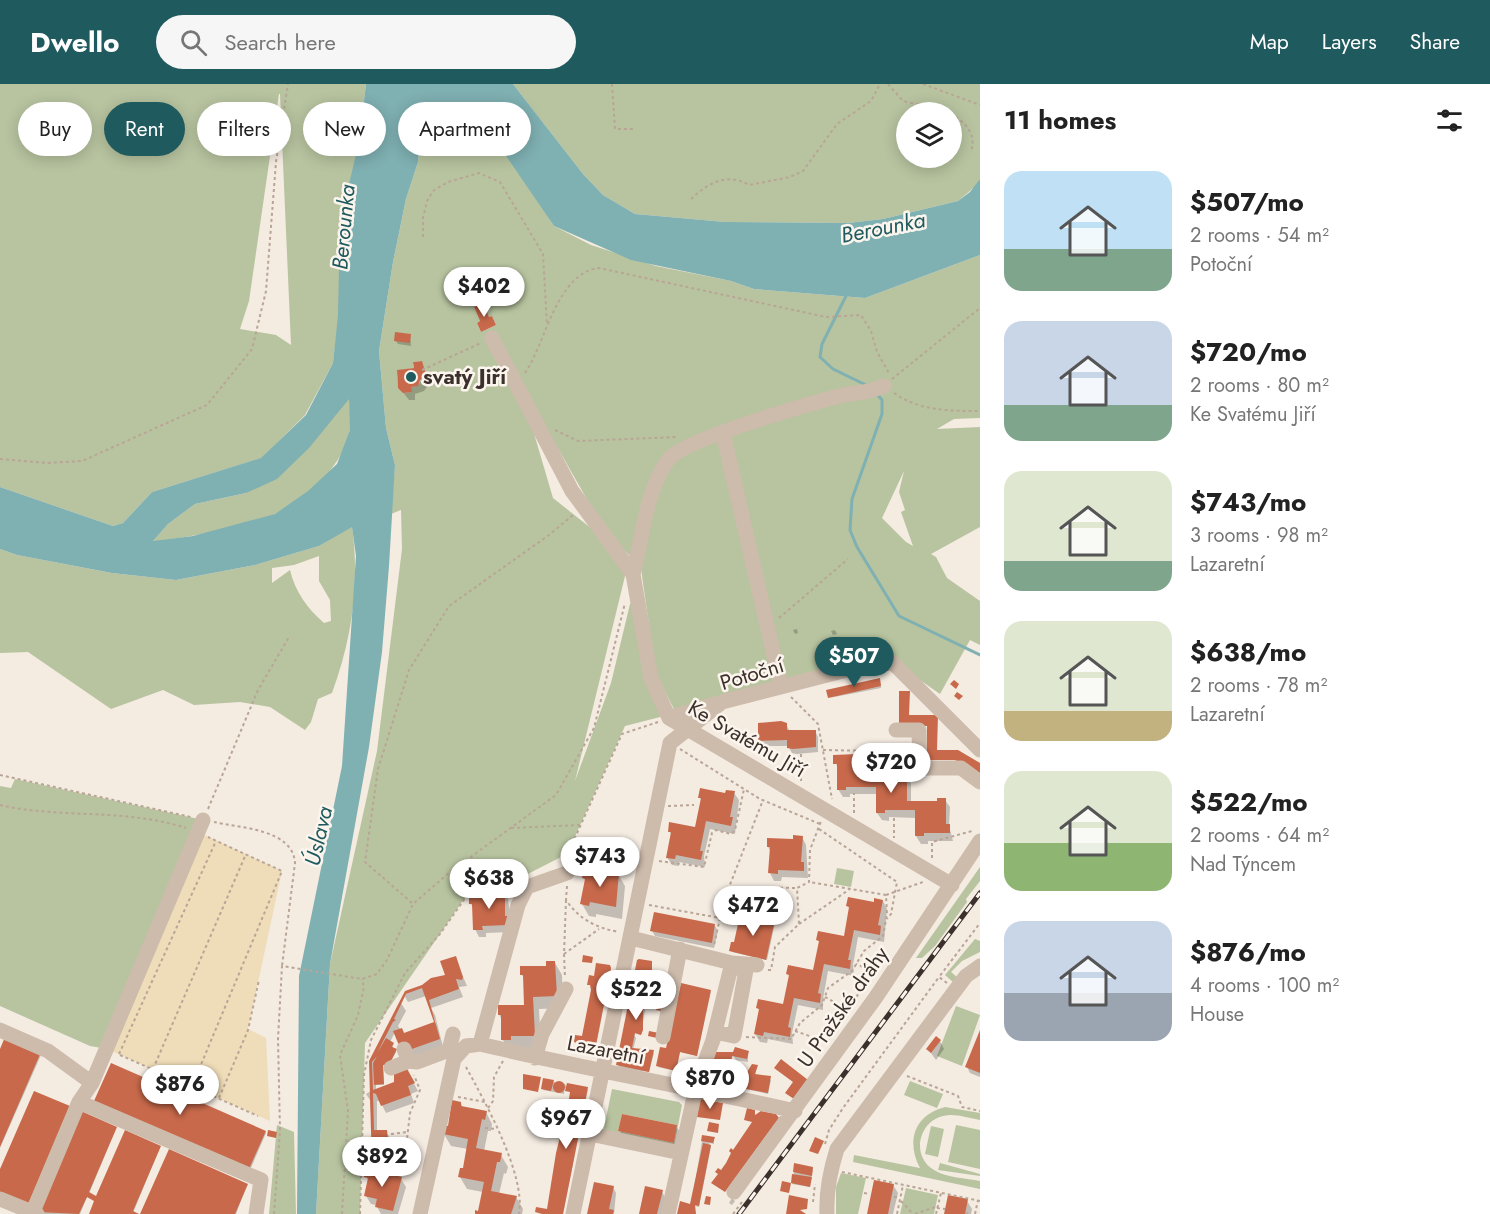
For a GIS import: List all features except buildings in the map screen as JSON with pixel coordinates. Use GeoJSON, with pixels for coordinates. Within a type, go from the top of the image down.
{"type":"FeatureCollection","features":[{"type":"Feature","properties":{"kind":"street","name":"Ke Svatému Jiří"},"geometry":{"type":"LineString","coordinates":[[492,338],[572,490],[633,574],[651,678],[669,718],[854,825],[945,881]]}},
{"type":"Feature","properties":{"kind":"street"},"geometry":{"type":"LineString","coordinates":[[633,574],[642,527],[665,465],[675,453],[723,433],[837,396],[869,393],[888,382]]}},
{"type":"Feature","properties":{"kind":"street"},"geometry":{"type":"LineString","coordinates":[[723,433],[781,686]]}},
{"type":"Feature","properties":{"kind":"street","name":"Potoční"},"geometry":{"type":"LineString","coordinates":[[670,743],[722,702],[866,665],[893,663],[980,750]]}},
{"type":"Feature","properties":{"kind":"street"},"geometry":{"type":"LineString","coordinates":[[669,718],[722,702]]}},
{"type":"Feature","properties":{"kind":"street"},"geometry":{"type":"LineString","coordinates":[[896,730],[919,730],[920,768],[961,768],[980,782]]}},
{"type":"Feature","properties":{"kind":"street"},"geometry":{"type":"LineString","coordinates":[[573,1214],[627,935],[670,743]]}},
{"type":"Feature","properties":{"kind":"street"},"geometry":{"type":"LineString","coordinates":[[0,1199],[34,1213],[79,1102],[113,1051],[200,826]]}},
{"type":"Feature","properties":{"kind":"street","name":"U Pražské dráhy"},"geometry":{"type":"LineString","coordinates":[[734,1192],[795,1111],[945,881],[980,841]]}},
{"type":"Feature","properties":{"kind":"street"},"geometry":{"type":"LineString","coordinates":[[420,1214],[456,1056],[466,1046],[480,1044],[518,905],[527,887],[567,873]]}},
{"type":"Feature","properties":{"kind":"street"},"geometry":{"type":"LineString","coordinates":[[627,935],[712,956],[746,970],[734,1036],[715,1032]]}},
{"type":"Feature","properties":{"kind":"street"},"geometry":{"type":"LineString","coordinates":[[663,1036],[680,949]]}},
{"type":"Feature","properties":{"kind":"street"},"geometry":{"type":"LineString","coordinates":[[731,965],[757,965]]}},
{"type":"Feature","properties":{"kind":"street"},"geometry":{"type":"LineString","coordinates":[[668,1214],[696,1088],[715,1032],[731,965]]}},
{"type":"Feature","properties":{"kind":"street"},"geometry":{"type":"LineString","coordinates":[[827,1214],[826,1197],[830,1170],[843,1141],[966,976],[980,966]]}},
{"type":"Feature","properties":{"kind":"street"},"geometry":{"type":"LineString","coordinates":[[535,1058],[542,1034],[566,989]]}},
{"type":"Feature","properties":{"kind":"street"},"geometry":{"type":"LineString","coordinates":[[0,1030],[48,1051],[92,1083]]}},
{"type":"Feature","properties":{"kind":"street"},"geometry":{"type":"LineString","coordinates":[[392,1068],[406,1055],[417,1062],[449,1050],[453,1034]]}},
{"type":"Feature","properties":{"kind":"street","name":"Lazaretní"},"geometry":{"type":"LineString","coordinates":[[480,1044],[535,1058],[696,1088],[795,1111]]}},
{"type":"Feature","properties":{"kind":"street"},"geometry":{"type":"LineString","coordinates":[[79,1102],[261,1180],[256,1214]]}},
{"type":"Feature","properties":{"kind":"street"},"geometry":{"type":"LineString","coordinates":[[590,1134],[681,1153]]}},
{"type":"Feature","properties":{"kind":"path"},"geometry":{"type":"LineString","coordinates":[[0,459],[47,463],[82,461],[207,405],[252,349],[266,291],[276,162],[288,84]]}},
{"type":"Feature","properties":{"kind":"path"},"geometry":{"type":"LineString","coordinates":[[612,84],[615,129],[633,129]]}},
{"type":"Feature","properties":{"kind":"path"},"geometry":{"type":"LineString","coordinates":[[691,199],[722,179],[740,179],[749,185],[790,177],[803,171],[837,124],[871,101],[880,84]]}},
{"type":"Feature","properties":{"kind":"path"},"geometry":{"type":"LineString","coordinates":[[888,84],[903,101],[907,102]]}},
{"type":"Feature","properties":{"kind":"path"},"geometry":{"type":"LineString","coordinates":[[923,84],[980,105]]}},
{"type":"Feature","properties":{"kind":"path"},"geometry":{"type":"LineString","coordinates":[[962,122],[968,127],[973,140],[971,151]]}},
{"type":"Feature","properties":{"kind":"path"},"geometry":{"type":"LineString","coordinates":[[423,237],[423,218],[427,201],[433,191],[448,182],[479,173],[500,182],[543,254],[547,327]]}},
{"type":"Feature","properties":{"kind":"path"},"geometry":{"type":"LineString","coordinates":[[515,384],[532,363],[553,310],[569,287],[591,269],[599,268],[827,316],[861,315],[867,323],[888,382],[908,402],[942,411],[980,411]]}},
{"type":"Feature","properties":{"kind":"path"},"geometry":{"type":"LineString","coordinates":[[888,382],[980,308]]}},
{"type":"Feature","properties":{"kind":"path"},"geometry":{"type":"LineString","coordinates":[[422,370],[492,338]]}},
{"type":"Feature","properties":{"kind":"path"},"geometry":{"type":"LineString","coordinates":[[553,429],[578,441],[679,437],[699,442]]}},
{"type":"Feature","properties":{"kind":"path"},"geometry":{"type":"LineString","coordinates":[[413,904],[365,862],[378,769],[409,670],[449,606],[549,535],[573,515]]}},
{"type":"Feature","properties":{"kind":"path"},"geometry":{"type":"LineString","coordinates":[[767,628],[848,559]]}},
{"type":"Feature","properties":{"kind":"path"},"geometry":{"type":"LineString","coordinates":[[274,1214],[280,1131],[278,1039],[282,966],[362,979],[370,978],[382,967],[413,904],[450,872],[556,795],[594,728],[627,596]]}},
{"type":"Feature","properties":{"kind":"path"},"geometry":{"type":"LineString","coordinates":[[200,826],[258,690],[289,637]]}},
{"type":"Feature","properties":{"kind":"path"},"geometry":{"type":"LineString","coordinates":[[781,686],[818,724],[823,750],[828,810],[810,850],[809,882]]}},
{"type":"Feature","properties":{"kind":"path"},"geometry":{"type":"LineString","coordinates":[[566,989],[564,954],[567,873],[573,842],[622,734],[669,718]]}},
{"type":"Feature","properties":{"kind":"path"},"geometry":{"type":"LineString","coordinates":[[670,743],[763,800],[820,824]]}},
{"type":"Feature","properties":{"kind":"path"},"geometry":{"type":"LineString","coordinates":[[823,750],[876,751],[920,765]]}},
{"type":"Feature","properties":{"kind":"path"},"geometry":{"type":"LineString","coordinates":[[801,754],[801,794]]}},
{"type":"Feature","properties":{"kind":"path"},"geometry":{"type":"LineString","coordinates":[[655,860],[704,867],[712,832],[716,830],[731,834],[735,830],[744,789]]}},
{"type":"Feature","properties":{"kind":"path"},"geometry":{"type":"LineString","coordinates":[[854,793],[854,825]]}},
{"type":"Feature","properties":{"kind":"path"},"geometry":{"type":"LineString","coordinates":[[717,918],[763,800]]}},
{"type":"Feature","properties":{"kind":"path"},"geometry":{"type":"LineString","coordinates":[[0,805],[24,810],[116,814],[200,826],[216,840],[282,871],[192,1086]]}},
{"type":"Feature","properties":{"kind":"path"},"geometry":{"type":"LineString","coordinates":[[666,806],[694,805]]}},
{"type":"Feature","properties":{"kind":"path"},"geometry":{"type":"LineString","coordinates":[[894,818],[894,849]]}},
{"type":"Feature","properties":{"kind":"path"},"geometry":{"type":"LineString","coordinates":[[510,828],[580,825]]}},
{"type":"Feature","properties":{"kind":"path"},"geometry":{"type":"LineString","coordinates":[[819,829],[897,882],[891,914],[887,919]]}},
{"type":"Feature","properties":{"kind":"path"},"geometry":{"type":"LineString","coordinates":[[932,842],[980,829]]}},
{"type":"Feature","properties":{"kind":"path"},"geometry":{"type":"LineString","coordinates":[[216,840],[113,1051],[258,1116]]}},
{"type":"Feature","properties":{"kind":"path"},"geometry":{"type":"LineString","coordinates":[[153,1069],[246,854]]}},
{"type":"Feature","properties":{"kind":"path"},"geometry":{"type":"LineString","coordinates":[[727,894],[751,887],[798,888],[809,882],[886,895],[945,881]]}},
{"type":"Feature","properties":{"kind":"path"},"geometry":{"type":"LineString","coordinates":[[360,1214],[364,1075],[371,1040],[405,973],[440,934],[468,894],[486,884],[512,889],[527,887]]}},
{"type":"Feature","properties":{"kind":"path"},"geometry":{"type":"LineString","coordinates":[[798,888],[799,924]]}},
{"type":"Feature","properties":{"kind":"path"},"geometry":{"type":"LineString","coordinates":[[757,965],[759,971],[771,970],[775,947],[799,924],[850,889]]}},
{"type":"Feature","properties":{"kind":"path"},"geometry":{"type":"LineString","coordinates":[[734,1036],[791,1039],[800,1023],[822,1005],[828,988],[852,971],[864,951],[883,936],[887,919],[886,895]]}},
{"type":"Feature","properties":{"kind":"path"},"geometry":{"type":"LineString","coordinates":[[566,900],[578,915],[599,929],[627,935]]}},
{"type":"Feature","properties":{"kind":"path"},"geometry":{"type":"LineString","coordinates":[[648,904],[720,918],[712,956]]}},
{"type":"Feature","properties":{"kind":"path"},"geometry":{"type":"LineString","coordinates":[[824,1145],[829,1130],[843,1108],[980,923]]}},
{"type":"Feature","properties":{"kind":"path"},"geometry":{"type":"LineString","coordinates":[[564,954],[599,929]]}},
{"type":"Feature","properties":{"kind":"path"},"geometry":{"type":"LineString","coordinates":[[795,1031],[826,1042],[847,1009],[860,995],[873,971],[856,964]]}},
{"type":"Feature","properties":{"kind":"path"},"geometry":{"type":"LineString","coordinates":[[939,977],[957,988]]}},
{"type":"Feature","properties":{"kind":"path"},"geometry":{"type":"LineString","coordinates":[[342,1214],[341,1188],[347,1165],[348,1111],[340,1055],[358,1014],[364,987],[362,979]]}},
{"type":"Feature","properties":{"kind":"path"},"geometry":{"type":"LineString","coordinates":[[219,1098],[248,1030],[259,980]]}},
{"type":"Feature","properties":{"kind":"path"},"geometry":{"type":"LineString","coordinates":[[825,997],[847,1009]]}},
{"type":"Feature","properties":{"kind":"path"},"geometry":{"type":"LineString","coordinates":[[405,1156],[410,1113],[420,1090],[406,1055]]}},
{"type":"Feature","properties":{"kind":"path"},"geometry":{"type":"LineString","coordinates":[[488,1108],[493,1101],[494,1077],[505,1055]]}},
{"type":"Feature","properties":{"kind":"path"},"geometry":{"type":"LineString","coordinates":[[456,1056],[485,1102],[497,1130],[522,1199],[519,1214]]}},
{"type":"Feature","properties":{"kind":"path"},"geometry":{"type":"LineString","coordinates":[[902,1074],[957,1096],[962,1107],[980,1111]]}},
{"type":"Feature","properties":{"kind":"path"},"geometry":{"type":"LineString","coordinates":[[446,1095],[485,1102]]}},
{"type":"Feature","properties":{"kind":"path"},"geometry":{"type":"LineString","coordinates":[[485,1128],[497,1130]]}},
{"type":"Feature","properties":{"kind":"path"},"geometry":{"type":"LineString","coordinates":[[391,1134],[408,1132]]}},
{"type":"Feature","properties":{"kind":"path"},"geometry":{"type":"LineString","coordinates":[[830,1170],[979,1201],[975,1214]]}},
{"type":"Feature","properties":{"kind":"path"},"geometry":{"type":"LineString","coordinates":[[897,1214],[903,1185]]}},
{"type":"Feature","properties":{"kind":"path"},"geometry":{"type":"LineString","coordinates":[[936,1214],[941,1192]]}},
{"type":"Feature","properties":{"kind":"path"},"geometry":{"type":"LineString","coordinates":[[864,1193],[870,1194]]}},
{"type":"Feature","properties":{"kind":"path"},"geometry":{"type":"LineString","coordinates":[[894,1197],[900,1199],[914,1214],[938,1207],[945,1209]]}},
{"type":"Feature","properties":{"kind":"path"},"geometry":{"type":"LineString","coordinates":[[965,1213],[970,1214]]}},
{"type":"Feature","properties":{"kind":"green space"},"geometry":{"type":"Polygon","coordinates":[[[0,84],[366,84],[364,102],[303,102],[303,156],[357,156],[333,363],[305,415],[262,458],[152,492],[123,523],[113,526],[0,487],[0,84]],[[279,94],[278,102],[197,102],[197,156],[270,156],[249,301],[240,329],[276,335],[291,345],[283,156],[291,156],[291,102],[280,102],[279,94]]]}},
{"type":"Feature","properties":{"kind":"green space"},"geometry":{"type":"Polygon","coordinates":[[[513,84],[980,84],[980,179],[978,184],[958,201],[883,219],[848,223],[725,222],[635,214],[603,195],[583,174],[531,107],[531,102],[527,102],[513,84]]]}},
{"type":"Feature","properties":{"kind":"green space"},"geometry":{"type":"Polygon","coordinates":[[[419,156],[509,156],[554,226],[591,245],[656,266],[731,281],[754,289],[865,298],[980,255],[980,418],[954,419],[937,429],[980,427],[980,527],[931,554],[936,557],[947,578],[980,601],[980,645],[970,640],[940,694],[887,657],[676,713],[656,674],[640,562],[644,536],[674,448],[630,556],[614,539],[588,501],[553,440],[525,403],[553,498],[597,533],[626,572],[575,781],[611,683],[630,604],[635,601],[664,716],[625,726],[567,854],[506,885],[473,889],[464,899],[365,1043],[360,1214],[316,1214],[330,964],[377,751],[402,549],[401,510],[391,514],[395,465],[386,428],[379,351],[406,199],[419,156]],[[482,303],[474,307],[480,321],[477,323],[481,332],[496,325],[492,316],[489,317],[482,303]],[[421,361],[413,362],[414,368],[397,371],[398,387],[404,393],[411,392],[411,387],[417,386],[426,375],[421,361]],[[904,471],[882,518],[913,546],[901,512],[905,510],[899,492],[904,471]]]}},
{"type":"Feature","properties":{"kind":"green space"},"geometry":{"type":"Polygon","coordinates":[[[349,398],[350,430],[340,456],[323,479],[300,498],[277,513],[250,524],[152,542],[168,524],[195,504],[246,493],[349,398]]]}},
{"type":"Feature","properties":{"kind":"green space"},"geometry":{"type":"Polygon","coordinates":[[[352,526],[354,590],[345,652],[332,693],[318,699],[311,722],[305,730],[270,707],[240,702],[194,705],[163,690],[111,709],[28,652],[0,653],[0,549],[17,555],[112,573],[176,580],[255,565],[319,546],[352,526]],[[319,556],[294,565],[272,568],[272,583],[290,570],[303,600],[324,623],[331,621],[330,600],[319,581],[319,556]]]}},
{"type":"Feature","properties":{"kind":"green space"},"geometry":{"type":"Polygon","coordinates":[[[15,779],[203,820],[107,1049],[90,1046],[0,1006],[0,786],[11,788],[15,779]]]}},
{"type":"Feature","properties":{"kind":"green space"},"geometry":{"type":"Polygon","coordinates":[[[980,867],[980,881],[966,899],[967,902],[935,946],[922,958],[916,958],[980,867]]]}},
{"type":"Feature","properties":{"kind":"green space"},"geometry":{"type":"Polygon","coordinates":[[[837,868],[854,871],[851,887],[834,884],[837,868]]]}},
{"type":"Feature","properties":{"kind":"green space"},"geometry":{"type":"Polygon","coordinates":[[[975,939],[980,941],[980,952],[962,961],[951,972],[957,977],[953,982],[945,975],[975,939]]]}},
{"type":"Feature","properties":{"kind":"green space"},"geometry":{"type":"Polygon","coordinates":[[[956,1006],[980,1015],[962,1066],[937,1056],[956,1006]]]}},
{"type":"Feature","properties":{"kind":"green space"},"geometry":{"type":"Polygon","coordinates":[[[910,1081],[943,1094],[937,1108],[904,1095],[910,1081]]]}},
{"type":"Feature","properties":{"kind":"green space"},"geometry":{"type":"Polygon","coordinates":[[[612,1089],[679,1102],[682,1105],[674,1146],[603,1133],[612,1089]],[[622,1114],[618,1131],[674,1143],[677,1125],[622,1114]]]}},
{"type":"Feature","properties":{"kind":"green space"},"geometry":{"type":"Polygon","coordinates":[[[945,1107],[980,1113],[980,1120],[952,1115],[934,1120],[923,1132],[920,1140],[922,1157],[939,1173],[980,1181],[980,1189],[853,1162],[854,1155],[920,1168],[914,1149],[916,1131],[926,1116],[945,1107]]]}},
{"type":"Feature","properties":{"kind":"green space"},"geometry":{"type":"Polygon","coordinates":[[[277,1125],[294,1132],[296,1214],[269,1214],[277,1125]]]}},
{"type":"Feature","properties":{"kind":"green space"},"geometry":{"type":"Polygon","coordinates":[[[956,1125],[980,1130],[980,1169],[948,1162],[956,1125]]]}},
{"type":"Feature","properties":{"kind":"green space"},"geometry":{"type":"Polygon","coordinates":[[[931,1126],[944,1129],[938,1157],[925,1154],[931,1126]]]}},
{"type":"Feature","properties":{"kind":"green space"},"geometry":{"type":"Polygon","coordinates":[[[940,1163],[980,1174],[980,1176],[938,1170],[940,1163]]]}},
{"type":"Feature","properties":{"kind":"green space"},"geometry":{"type":"Polygon","coordinates":[[[841,1173],[866,1178],[858,1214],[836,1214],[836,1187],[841,1173]]]}},
{"type":"Feature","properties":{"kind":"green space"},"geometry":{"type":"Polygon","coordinates":[[[906,1188],[938,1195],[934,1214],[900,1214],[906,1188]]]}},
{"type":"Feature","properties":{"kind":"sand"},"geometry":{"type":"Polygon","coordinates":[[[198,832],[282,871],[248,1029],[266,1038],[270,1121],[107,1049],[198,832]]]}},
{"type":"Feature","properties":{"kind":"water","name":"Berounka"},"geometry":{"type":"Polygon","coordinates":[[[366,84],[513,84],[527,102],[398,102],[398,156],[419,156],[406,199],[393,262],[379,351],[386,428],[395,465],[382,652],[369,747],[330,964],[316,1214],[297,1214],[299,976],[342,766],[356,556],[352,527],[319,546],[255,565],[176,580],[112,573],[17,555],[0,549],[0,487],[113,526],[123,523],[152,492],[261,458],[306,415],[333,363],[338,315],[340,222],[356,156],[386,156],[386,102],[364,102],[366,84]],[[349,399],[309,448],[277,479],[246,493],[195,504],[168,524],[153,541],[193,536],[275,514],[308,491],[337,464],[350,430],[349,399]]]}},
{"type":"Feature","properties":{"kind":"water","name":"Berounka"},"geometry":{"type":"Polygon","coordinates":[[[531,107],[583,174],[603,195],[635,214],[725,222],[848,223],[883,219],[958,201],[970,192],[980,179],[980,255],[865,298],[754,289],[731,281],[631,260],[554,226],[506,156],[531,156],[531,107]]]}},
{"type":"Feature","properties":{"kind":"waterway"},"geometry":{"type":"LineString","coordinates":[[847,294],[822,344],[820,357],[833,369],[868,386]]}},
{"type":"Feature","properties":{"kind":"waterway"},"geometry":{"type":"LineString","coordinates":[[877,394],[882,400],[882,414],[852,499],[850,530],[857,547],[899,616],[980,655]]}},
{"type":"Feature","properties":{"kind":"railway"},"geometry":{"type":"LineString","coordinates":[[739,1214],[980,893]]}},
{"type":"Feature","properties":{"kind":"place","name":"svatý Jiří"},"geometry":{"type":"Point","coordinates":[411,377]}},
{"type":"Feature","properties":{"kind":"water label","name":"Úslava"},"geometry":{"type":"Point","coordinates":[318,836]}}]}
